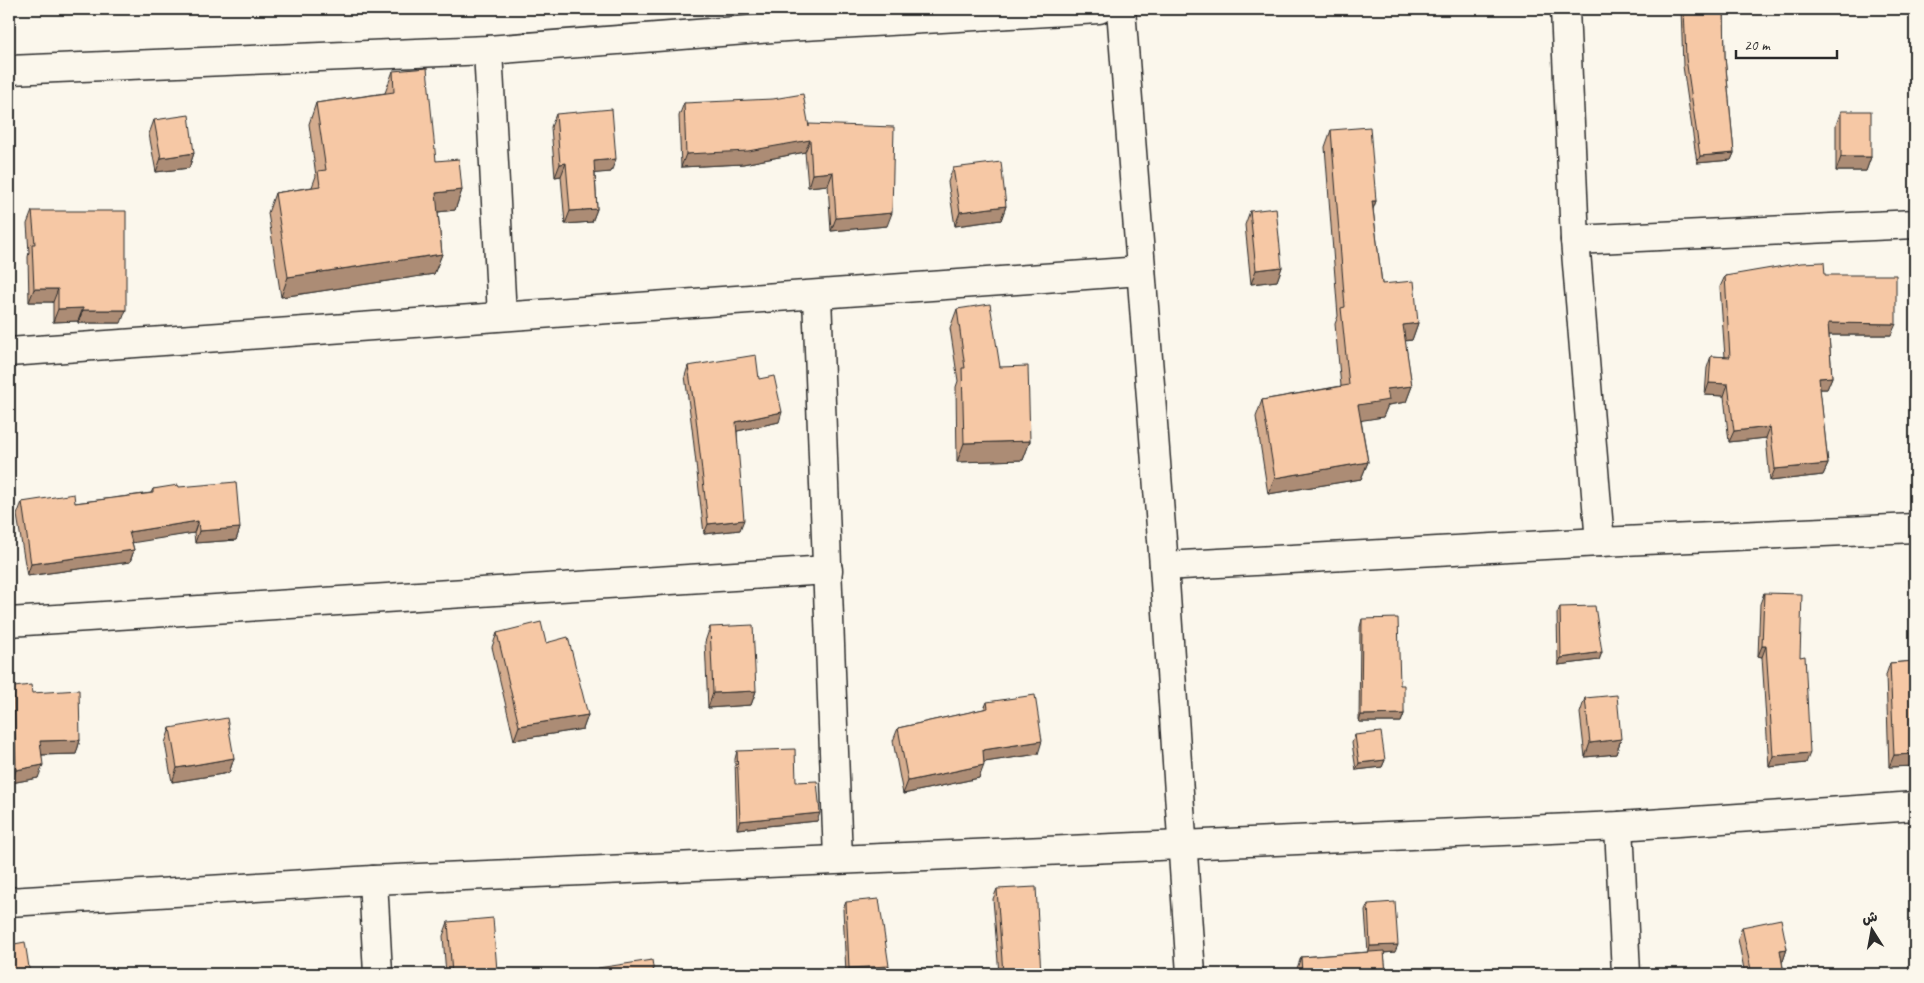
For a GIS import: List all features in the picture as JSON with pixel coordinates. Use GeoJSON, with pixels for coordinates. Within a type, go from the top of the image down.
{"type":"FeatureCollection","features":[{"type":"Feature","properties":{"kind":"street"},"geometry":{"type":"LineString","coordinates":[[9,70],[488,50],[786,18],[1099,9]]}},
{"type":"Feature","properties":{"kind":"street"},"geometry":{"type":"LineString","coordinates":[[1121,9],[1164,566],[1191,974]]}},
{"type":"Feature","properties":{"kind":"street"},"geometry":{"type":"LineString","coordinates":[[1564,9],[1575,240],[1600,542]]}},
{"type":"Feature","properties":{"kind":"street"},"geometry":{"type":"LineString","coordinates":[[488,50],[502,316]]}},
{"type":"Feature","properties":{"kind":"street"},"geometry":{"type":"LineString","coordinates":[[1575,240],[1915,224]]}},
{"type":"Feature","properties":{"kind":"street"},"geometry":{"type":"LineString","coordinates":[[9,352],[502,316],[818,296],[1141,271]]}},
{"type":"Feature","properties":{"kind":"street"},"geometry":{"type":"LineString","coordinates":[[818,296],[838,859]]}},
{"type":"Feature","properties":{"kind":"street"},"geometry":{"type":"LineString","coordinates":[[1164,566],[1600,542],[1915,528]]}},
{"type":"Feature","properties":{"kind":"street"},"geometry":{"type":"LineString","coordinates":[[9,622],[828,570]]}},
{"type":"Feature","properties":{"kind":"street"},"geometry":{"type":"LineString","coordinates":[[9,902],[372,880],[1619,826],[1915,806]]}},
{"type":"Feature","properties":{"kind":"street"},"geometry":{"type":"LineString","coordinates":[[1619,826],[1626,974]]}},
{"type":"Feature","properties":{"kind":"street"},"geometry":{"type":"LineString","coordinates":[[372,880],[378,974]]}},
{"type":"Feature","properties":{"kind":"building"},"geometry":{"type":"Polygon","coordinates":[[[1684,9],[1724,9],[1725,57],[1734,153],[1700,156],[1686,58],[1684,9]]]}},
{"type":"Feature","properties":{"kind":"building"},"geometry":{"type":"Polygon","coordinates":[[[427,68],[436,161],[459,159],[462,190],[436,193],[442,254],[288,277],[275,193],[320,186],[318,171],[326,170],[316,103],[394,92],[393,71],[427,68]]]}},
{"type":"Feature","properties":{"kind":"building"},"geometry":{"type":"Polygon","coordinates":[[[803,94],[809,127],[809,124],[894,127],[892,213],[836,218],[833,172],[812,174],[810,140],[748,151],[686,154],[684,103],[773,99],[803,94]]]}},
{"type":"Feature","properties":{"kind":"building"},"geometry":{"type":"Polygon","coordinates":[[[612,109],[616,159],[594,161],[597,209],[570,211],[566,163],[560,164],[556,114],[612,109]]]}},
{"type":"Feature","properties":{"kind":"building"},"geometry":{"type":"Polygon","coordinates":[[[1841,111],[1871,111],[1871,157],[1841,157],[1841,111]]]}},
{"type":"Feature","properties":{"kind":"building"},"geometry":{"type":"Polygon","coordinates":[[[189,115],[194,153],[161,158],[154,120],[189,115]]]}},
{"type":"Feature","properties":{"kind":"building"},"geometry":{"type":"Polygon","coordinates":[[[1370,127],[1376,201],[1372,201],[1382,284],[1414,281],[1418,323],[1403,325],[1412,386],[1387,389],[1389,400],[1358,405],[1368,462],[1275,478],[1262,400],[1349,385],[1341,308],[1345,307],[1331,130],[1370,127]]]}},
{"type":"Feature","properties":{"kind":"building"},"geometry":{"type":"Polygon","coordinates":[[[1001,162],[1006,206],[960,212],[953,168],[1001,162]]]}},
{"type":"Feature","properties":{"kind":"building"},"geometry":{"type":"Polygon","coordinates":[[[1276,208],[1282,267],[1256,270],[1250,211],[1276,208]]]}},
{"type":"Feature","properties":{"kind":"building"},"geometry":{"type":"Polygon","coordinates":[[[32,211],[126,211],[126,310],[58,309],[58,289],[34,289],[32,244],[35,244],[32,211]]]}},
{"type":"Feature","properties":{"kind":"building"},"geometry":{"type":"Polygon","coordinates":[[[1824,262],[1825,275],[1896,275],[1896,324],[1828,323],[1832,377],[1819,378],[1828,464],[1775,469],[1770,427],[1734,431],[1728,384],[1709,383],[1711,356],[1730,357],[1725,276],[1801,263],[1824,262]]]}},
{"type":"Feature","properties":{"kind":"building"},"geometry":{"type":"Polygon","coordinates":[[[990,304],[1000,367],[1028,366],[1030,441],[964,443],[962,368],[965,368],[957,309],[990,304]]]}},
{"type":"Feature","properties":{"kind":"building"},"geometry":{"type":"Polygon","coordinates":[[[756,355],[759,379],[774,376],[782,412],[736,422],[744,520],[708,524],[688,366],[756,355]]]}},
{"type":"Feature","properties":{"kind":"building"},"geometry":{"type":"Polygon","coordinates":[[[236,482],[240,528],[199,531],[198,521],[129,532],[134,550],[31,564],[22,502],[74,494],[75,503],[153,493],[153,489],[178,485],[179,487],[236,482]]]}},
{"type":"Feature","properties":{"kind":"building"},"geometry":{"type":"Polygon","coordinates":[[[1764,593],[1802,594],[1800,657],[1805,656],[1810,753],[1773,756],[1766,646],[1762,646],[1764,593]]]}},
{"type":"Feature","properties":{"kind":"building"},"geometry":{"type":"Polygon","coordinates":[[[1595,606],[1602,652],[1561,658],[1560,607],[1595,606]]]}},
{"type":"Feature","properties":{"kind":"building"},"geometry":{"type":"Polygon","coordinates":[[[1398,618],[1400,685],[1404,685],[1404,714],[1361,715],[1362,619],[1398,618]]]}},
{"type":"Feature","properties":{"kind":"building"},"geometry":{"type":"Polygon","coordinates":[[[541,622],[546,643],[568,637],[588,715],[519,726],[497,633],[541,622]]]}},
{"type":"Feature","properties":{"kind":"building"},"geometry":{"type":"Polygon","coordinates":[[[753,625],[756,691],[713,693],[710,627],[753,625]]]}},
{"type":"Feature","properties":{"kind":"building"},"geometry":{"type":"Polygon","coordinates":[[[1915,661],[1915,754],[1894,755],[1890,663],[1915,661]]]}},
{"type":"Feature","properties":{"kind":"building"},"geometry":{"type":"Polygon","coordinates":[[[31,685],[32,693],[79,690],[80,740],[40,741],[43,765],[16,770],[14,687],[31,685]]]}},
{"type":"Feature","properties":{"kind":"building"},"geometry":{"type":"Polygon","coordinates":[[[1035,695],[1042,741],[983,750],[984,765],[908,781],[898,728],[988,708],[987,702],[1035,695]]]}},
{"type":"Feature","properties":{"kind":"building"},"geometry":{"type":"Polygon","coordinates":[[[1617,695],[1621,739],[1590,743],[1585,698],[1617,695]]]}},
{"type":"Feature","properties":{"kind":"building"},"geometry":{"type":"Polygon","coordinates":[[[227,718],[234,758],[177,768],[170,728],[227,718]]]}},
{"type":"Feature","properties":{"kind":"building"},"geometry":{"type":"Polygon","coordinates":[[[1381,732],[1385,760],[1359,763],[1355,735],[1381,732]]]}},
{"type":"Feature","properties":{"kind":"building"},"geometry":{"type":"Polygon","coordinates":[[[795,749],[796,782],[817,781],[820,813],[740,821],[737,751],[795,749]]]}},
{"type":"Feature","properties":{"kind":"building"},"geometry":{"type":"Polygon","coordinates":[[[1036,887],[1041,974],[1003,974],[997,889],[1036,887]]]}},
{"type":"Feature","properties":{"kind":"building"},"geometry":{"type":"Polygon","coordinates":[[[879,899],[889,966],[849,968],[846,902],[879,899]]]}},
{"type":"Feature","properties":{"kind":"building"},"geometry":{"type":"Polygon","coordinates":[[[1395,902],[1398,945],[1370,946],[1368,904],[1395,902]]]}},
{"type":"Feature","properties":{"kind":"building"},"geometry":{"type":"Polygon","coordinates":[[[493,918],[497,971],[452,974],[448,922],[493,918]]]}},
{"type":"Feature","properties":{"kind":"building"},"geometry":{"type":"Polygon","coordinates":[[[1781,919],[1787,949],[1780,950],[1784,974],[1752,974],[1742,927],[1781,919]]]}},
{"type":"Feature","properties":{"kind":"building"},"geometry":{"type":"Polygon","coordinates":[[[25,942],[30,974],[9,974],[9,945],[25,942]]]}},
{"type":"Feature","properties":{"kind":"building"},"geometry":{"type":"Polygon","coordinates":[[[1384,951],[1386,974],[1302,974],[1301,957],[1384,951]]]}},
{"type":"Feature","properties":{"kind":"building"},"geometry":{"type":"Polygon","coordinates":[[[652,960],[654,974],[599,974],[598,968],[652,960]]]}}]}
